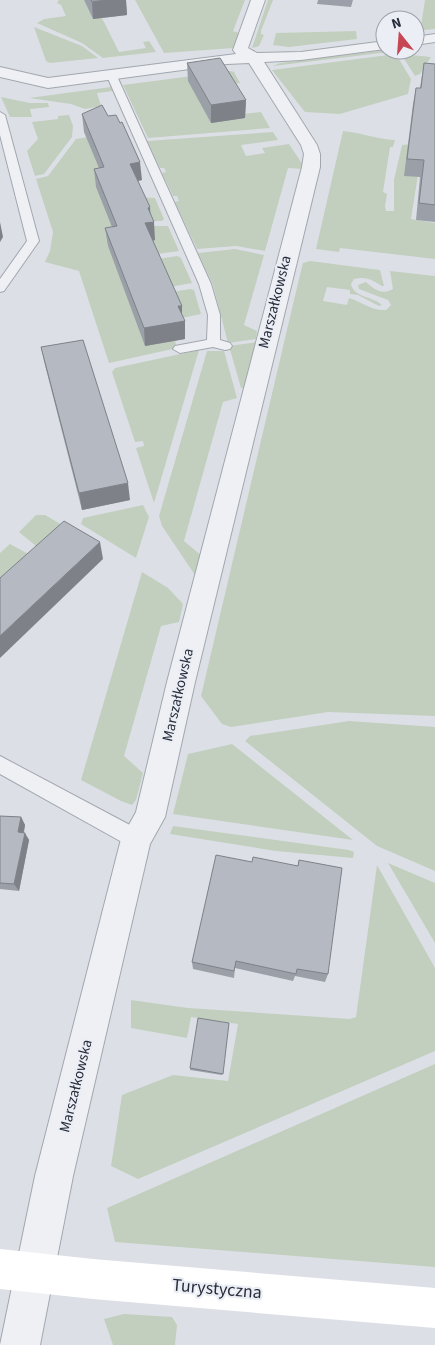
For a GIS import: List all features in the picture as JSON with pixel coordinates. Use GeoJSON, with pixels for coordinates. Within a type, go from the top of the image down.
{"type":"FeatureCollection","features":[{"type":"Feature","properties":{"kind":"street","name":"Marszałkowska"},"geometry":{"type":"LineString","coordinates":[[18,1345],[16,1270],[56,1167],[136,838],[150,817],[180,682],[312,160],[309,145],[254,58],[240,50],[258,0]]}},
{"type":"Feature","properties":{"kind":"street"},"geometry":{"type":"LineString","coordinates":[[0,72],[48,83],[226,59],[301,56],[375,46]]}},
{"type":"Feature","properties":{"kind":"street","name":"Turystyczna"},"geometry":{"type":"LineString","coordinates":[[16,1270],[435,1308]]}},
{"type":"Feature","properties":{"kind":"lane"},"geometry":{"type":"LineString","coordinates":[[111,74],[204,284],[214,316],[219,344],[180,349]]}},
{"type":"Feature","properties":{"kind":"lane"},"geometry":{"type":"LineString","coordinates":[[0,115],[33,242],[0,288]]}},
{"type":"Feature","properties":{"kind":"lane"},"geometry":{"type":"LineString","coordinates":[[0,764],[136,838]]}},
{"type":"Feature","properties":{"kind":"green space"},"geometry":{"type":"Polygon","coordinates":[[[59,0],[84,0],[93,19],[102,18],[119,52],[146,48],[143,42],[149,41],[156,52],[103,58],[82,43],[37,23],[44,19],[66,16],[61,5],[57,3],[59,0]]]}},
{"type":"Feature","properties":{"kind":"green space"},"geometry":{"type":"Polygon","coordinates":[[[135,0],[245,0],[233,31],[239,33],[234,48],[164,53],[135,0]]]}},
{"type":"Feature","properties":{"kind":"green space"},"geometry":{"type":"Polygon","coordinates":[[[268,0],[273,0],[261,31],[261,34],[264,35],[259,46],[252,48],[268,0]]]}},
{"type":"Feature","properties":{"kind":"green space"},"geometry":{"type":"Polygon","coordinates":[[[425,0],[435,0],[435,29],[425,30],[425,10],[423,10],[425,0]]]}},
{"type":"Feature","properties":{"kind":"green space"},"geometry":{"type":"Polygon","coordinates":[[[34,27],[82,46],[98,58],[50,63],[46,61],[34,27]]]}},
{"type":"Feature","properties":{"kind":"green space"},"geometry":{"type":"Polygon","coordinates":[[[356,31],[357,39],[289,47],[273,45],[276,33],[356,31]]]}},
{"type":"Feature","properties":{"kind":"green space"},"geometry":{"type":"Polygon","coordinates":[[[375,51],[375,54],[273,66],[280,63],[375,51]]]}},
{"type":"Feature","properties":{"kind":"green space"},"geometry":{"type":"Polygon","coordinates":[[[425,56],[431,57],[420,74],[415,76],[405,60],[425,60],[425,56]]]}},
{"type":"Feature","properties":{"kind":"green space"},"geometry":{"type":"Polygon","coordinates":[[[375,57],[375,60],[400,60],[411,79],[408,94],[340,114],[305,112],[272,70],[375,57]]]}},
{"type":"Feature","properties":{"kind":"green space"},"geometry":{"type":"Polygon","coordinates":[[[234,72],[240,83],[225,85],[243,114],[261,112],[270,128],[148,138],[123,85],[234,72]]]}},
{"type":"Feature","properties":{"kind":"green space"},"geometry":{"type":"Polygon","coordinates":[[[111,87],[113,91],[97,93],[101,106],[85,109],[71,104],[29,98],[111,87]]]}},
{"type":"Feature","properties":{"kind":"green space"},"geometry":{"type":"Polygon","coordinates":[[[1,97],[30,103],[48,103],[49,107],[30,109],[32,117],[10,117],[1,97]]]}},
{"type":"Feature","properties":{"kind":"green space"},"geometry":{"type":"Polygon","coordinates":[[[69,115],[73,126],[72,137],[44,174],[35,176],[27,151],[38,139],[32,122],[58,119],[58,116],[69,115]]]}},
{"type":"Feature","properties":{"kind":"green space"},"geometry":{"type":"Polygon","coordinates":[[[122,131],[127,132],[130,140],[122,141],[177,348],[109,363],[79,271],[45,262],[50,251],[53,232],[36,179],[48,176],[76,139],[122,131]]]}},
{"type":"Feature","properties":{"kind":"green space"},"geometry":{"type":"Polygon","coordinates":[[[343,131],[395,140],[393,147],[390,147],[383,192],[387,194],[386,211],[394,211],[394,180],[402,145],[423,143],[411,219],[435,223],[435,259],[340,248],[339,252],[316,249],[343,131]]]}},
{"type":"Feature","properties":{"kind":"green space"},"geometry":{"type":"Polygon","coordinates":[[[273,132],[278,140],[241,145],[246,156],[265,153],[262,148],[289,144],[303,165],[303,169],[288,168],[265,251],[236,246],[197,249],[175,202],[179,201],[177,196],[173,196],[162,173],[166,172],[164,168],[160,168],[147,141],[273,132]]]}},
{"type":"Feature","properties":{"kind":"green space"},"geometry":{"type":"Polygon","coordinates":[[[138,197],[155,198],[164,219],[162,221],[149,221],[138,197]]]}},
{"type":"Feature","properties":{"kind":"green space"},"geometry":{"type":"Polygon","coordinates":[[[151,226],[168,226],[179,251],[150,255],[144,242],[151,226]]]}},
{"type":"Feature","properties":{"kind":"green space"},"geometry":{"type":"Polygon","coordinates":[[[235,249],[264,255],[244,325],[257,331],[256,339],[228,343],[213,285],[198,253],[235,249]]]}},
{"type":"Feature","properties":{"kind":"green space"},"geometry":{"type":"Polygon","coordinates":[[[177,256],[181,258],[192,283],[164,288],[152,260],[177,256]]]}},
{"type":"Feature","properties":{"kind":"green space"},"geometry":{"type":"Polygon","coordinates":[[[310,261],[380,270],[384,286],[362,278],[354,279],[351,284],[356,292],[382,305],[379,306],[358,295],[350,294],[350,290],[327,287],[323,301],[347,305],[349,298],[381,310],[386,310],[391,305],[388,300],[359,289],[358,285],[366,282],[379,291],[389,291],[393,289],[390,271],[435,276],[435,716],[328,712],[231,727],[222,724],[201,696],[303,263],[310,261]]]}},
{"type":"Feature","properties":{"kind":"green space"},"geometry":{"type":"Polygon","coordinates":[[[194,290],[201,314],[177,319],[166,293],[194,290]]]}},
{"type":"Feature","properties":{"kind":"green space"},"geometry":{"type":"Polygon","coordinates":[[[257,342],[245,387],[241,388],[229,346],[257,342]]]}},
{"type":"Feature","properties":{"kind":"green space"},"geometry":{"type":"Polygon","coordinates":[[[199,350],[154,503],[136,448],[144,446],[143,441],[135,442],[112,372],[115,368],[199,350]]]}},
{"type":"Feature","properties":{"kind":"green space"},"geometry":{"type":"Polygon","coordinates":[[[207,351],[224,351],[237,398],[223,402],[184,541],[202,556],[197,578],[162,526],[159,516],[207,351]]]}},
{"type":"Feature","properties":{"kind":"green space"},"geometry":{"type":"Polygon","coordinates":[[[143,505],[149,517],[136,558],[81,524],[83,518],[143,505]]]}},
{"type":"Feature","properties":{"kind":"green space"},"geometry":{"type":"Polygon","coordinates":[[[36,515],[45,515],[69,529],[42,551],[19,532],[36,515]]]}},
{"type":"Feature","properties":{"kind":"green space"},"geometry":{"type":"Polygon","coordinates":[[[10,544],[32,556],[0,584],[0,553],[10,544]]]}},
{"type":"Feature","properties":{"kind":"green space"},"geometry":{"type":"Polygon","coordinates":[[[142,572],[168,588],[183,604],[179,622],[161,626],[124,756],[143,773],[136,800],[132,805],[81,780],[142,572]]]}},
{"type":"Feature","properties":{"kind":"green space"},"geometry":{"type":"Polygon","coordinates":[[[349,721],[435,727],[435,871],[377,846],[245,741],[250,736],[349,721]]]}},
{"type":"Feature","properties":{"kind":"green space"},"geometry":{"type":"Polygon","coordinates":[[[232,744],[353,840],[173,814],[188,754],[232,744]]]}},
{"type":"Feature","properties":{"kind":"green space"},"geometry":{"type":"Polygon","coordinates":[[[173,826],[354,852],[353,858],[276,851],[170,834],[173,826]]]}},
{"type":"Feature","properties":{"kind":"green space"},"geometry":{"type":"Polygon","coordinates":[[[388,863],[435,883],[435,943],[388,863]]]}},
{"type":"Feature","properties":{"kind":"green space"},"geometry":{"type":"Polygon","coordinates":[[[377,865],[435,968],[435,1051],[138,1179],[111,1166],[122,1095],[173,1075],[228,1081],[238,1024],[191,1017],[187,1038],[131,1028],[131,1000],[188,1008],[350,1019],[356,1017],[377,865]]]}},
{"type":"Feature","properties":{"kind":"green space"},"geometry":{"type":"Polygon","coordinates":[[[435,1064],[435,1267],[115,1242],[107,1208],[435,1064]]]}},
{"type":"Feature","properties":{"kind":"green space"},"geometry":{"type":"Polygon","coordinates":[[[124,1314],[172,1317],[177,1325],[175,1345],[113,1345],[104,1319],[124,1314]]]}},
{"type":"Feature","properties":{"kind":"building"},"geometry":{"type":"Polygon","coordinates":[[[220,58],[246,100],[211,105],[187,63],[220,58]]]}},
{"type":"Feature","properties":{"kind":"building"},"geometry":{"type":"Polygon","coordinates":[[[424,63],[435,64],[435,205],[419,203],[424,160],[407,159],[416,88],[421,88],[424,63]]]}},
{"type":"Feature","properties":{"kind":"building"},"geometry":{"type":"Polygon","coordinates":[[[102,105],[108,116],[116,115],[120,123],[122,122],[140,162],[130,164],[150,207],[148,208],[154,222],[145,223],[182,306],[178,306],[185,321],[144,328],[105,228],[117,226],[94,169],[104,167],[82,114],[102,105]]]}},
{"type":"Feature","properties":{"kind":"building"},"geometry":{"type":"Polygon","coordinates":[[[83,340],[128,483],[79,493],[41,347],[83,340]]]}},
{"type":"Feature","properties":{"kind":"building"},"geometry":{"type":"Polygon","coordinates":[[[64,521],[100,542],[0,636],[0,578],[64,521]]]}},
{"type":"Feature","properties":{"kind":"building"},"geometry":{"type":"Polygon","coordinates":[[[0,816],[21,817],[18,832],[25,833],[14,884],[0,883],[0,816]]]}},
{"type":"Feature","properties":{"kind":"building"},"geometry":{"type":"Polygon","coordinates":[[[216,855],[252,862],[253,857],[298,866],[299,860],[342,868],[328,974],[297,969],[296,974],[236,961],[234,971],[192,962],[216,855]]]}},
{"type":"Feature","properties":{"kind":"building"},"geometry":{"type":"Polygon","coordinates":[[[198,1018],[229,1023],[223,1074],[190,1068],[198,1018]]]}}]}
